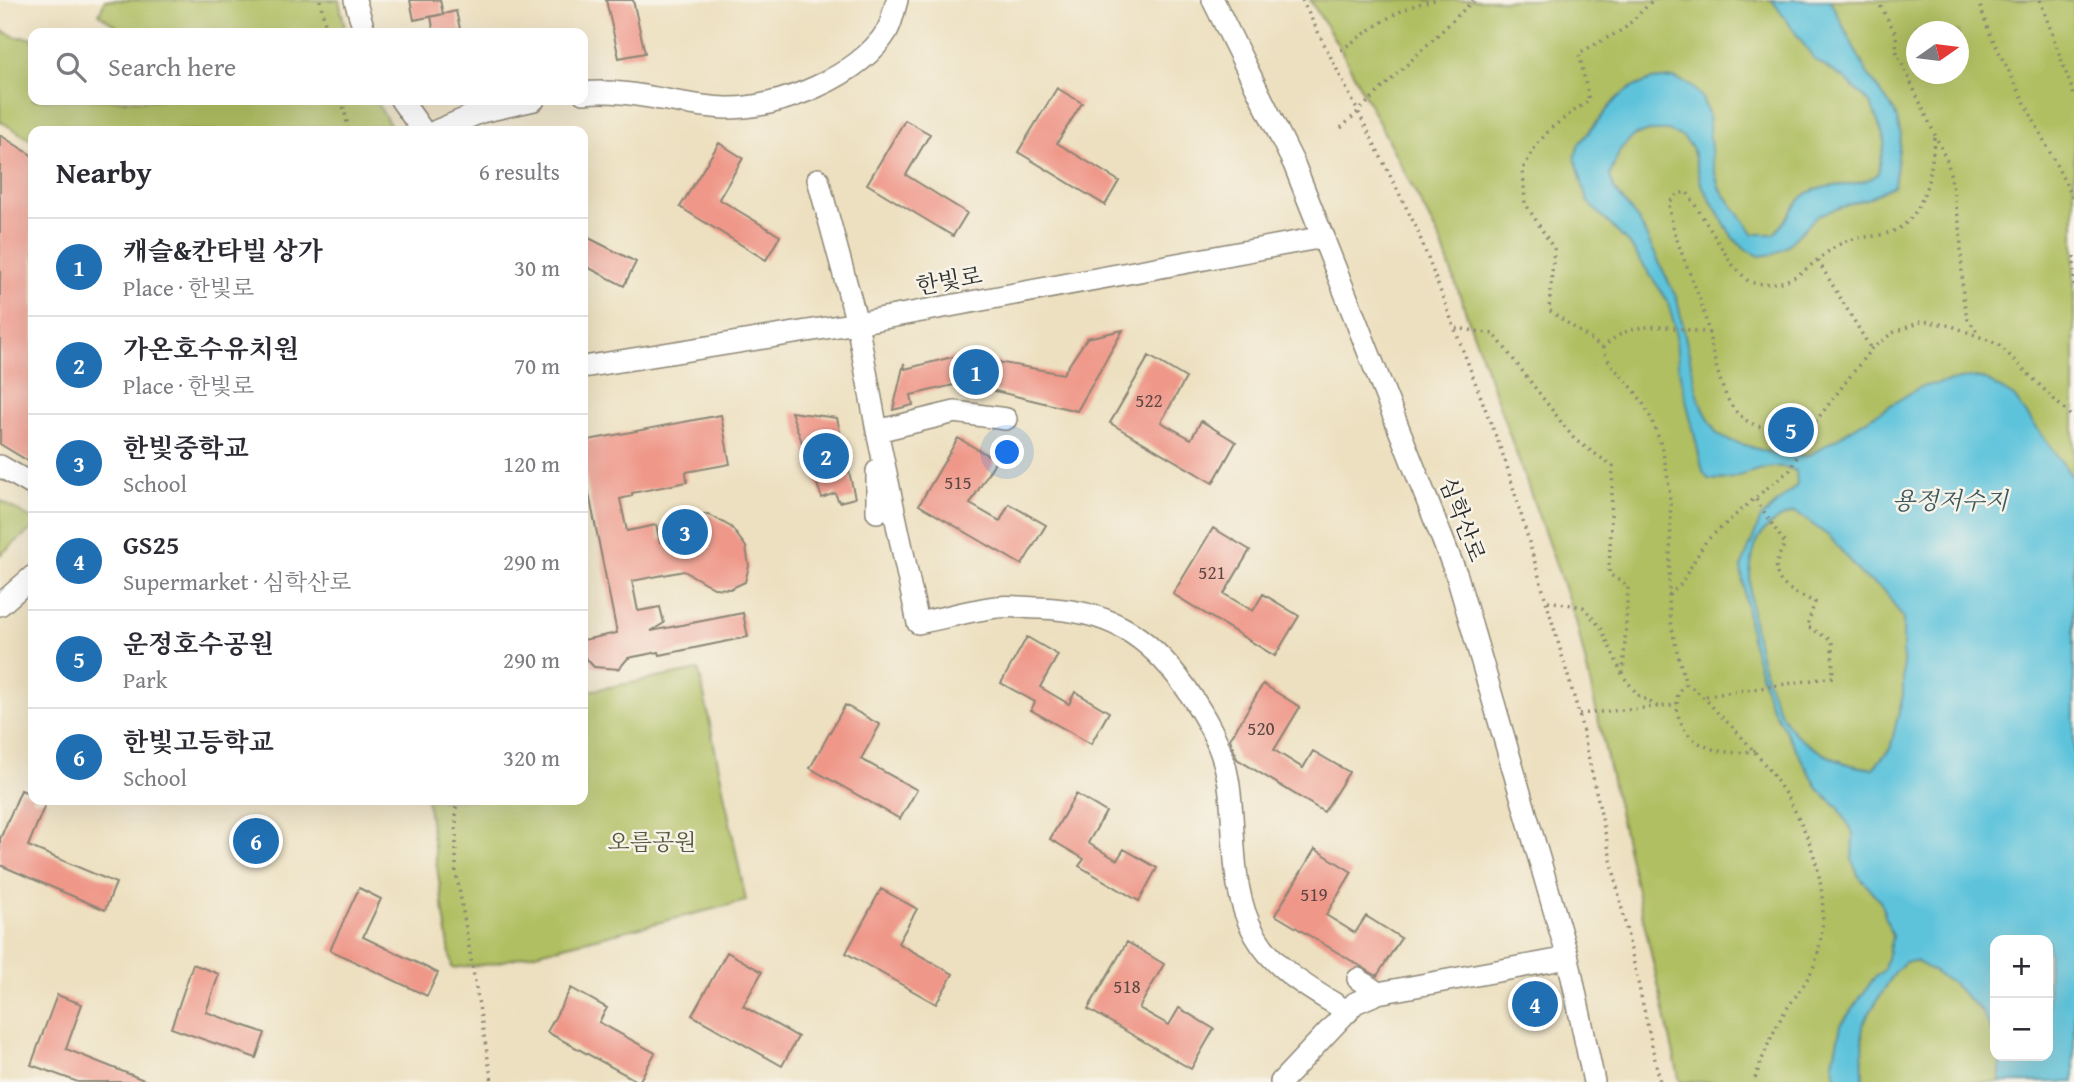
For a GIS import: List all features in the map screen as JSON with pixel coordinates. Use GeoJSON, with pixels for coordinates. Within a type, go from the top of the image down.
{"type":"FeatureCollection","features":[{"type":"Feature","properties":{"kind":"street"},"geometry":{"type":"LineString","coordinates":[[355,0],[363,28]]}},
{"type":"Feature","properties":{"kind":"street"},"geometry":{"type":"LineString","coordinates":[[588,94],[728,108],[768,103],[815,88],[858,62],[887,30],[897,0]]}},
{"type":"Feature","properties":{"kind":"street","name":"심학산로"},"geometry":{"type":"LineString","coordinates":[[1213,0],[1294,164],[1457,576],[1568,958],[1594,1082]]}},
{"type":"Feature","properties":{"kind":"street"},"geometry":{"type":"LineString","coordinates":[[405,105],[419,126]]}},
{"type":"Feature","properties":{"kind":"street"},"geometry":{"type":"LineString","coordinates":[[448,126],[481,112],[512,105]]}},
{"type":"Feature","properties":{"kind":"street"},"geometry":{"type":"LineString","coordinates":[[818,179],[856,323],[918,623],[998,607],[1074,609],[1115,622],[1149,644],[1166,659],[1200,708],[1220,749],[1228,780],[1241,899],[1254,934],[1274,965],[1348,1012]]}},
{"type":"Feature","properties":{"kind":"street","name":"한빛로"},"geometry":{"type":"LineString","coordinates":[[588,367],[856,323],[1324,237]]}},
{"type":"Feature","properties":{"kind":"street"},"geometry":{"type":"LineString","coordinates":[[877,431],[955,412],[1006,419]]}},
{"type":"Feature","properties":{"kind":"street"},"geometry":{"type":"LineString","coordinates":[[877,431],[877,512]]}},
{"type":"Feature","properties":{"kind":"street"},"geometry":{"type":"LineString","coordinates":[[0,466],[28,482]]}},
{"type":"Feature","properties":{"kind":"street"},"geometry":{"type":"LineString","coordinates":[[0,605],[28,580]]}},
{"type":"Feature","properties":{"kind":"street"},"geometry":{"type":"LineString","coordinates":[[1281,1082],[1355,1003],[1378,993],[1568,958]]}},
{"type":"Feature","properties":{"kind":"street"},"geometry":{"type":"LineString","coordinates":[[1358,979],[1378,993]]}},
{"type":"Feature","properties":{"kind":"path"},"geometry":{"type":"LineString","coordinates":[[320,0],[326,28]]}},
{"type":"Feature","properties":{"kind":"path"},"geometry":{"type":"LineString","coordinates":[[1302,0],[1416,227],[1506,463],[1579,714],[1660,1082]]}},
{"type":"Feature","properties":{"kind":"path"},"geometry":{"type":"LineString","coordinates":[[1341,50],[1393,14],[1411,5],[1434,0]]}},
{"type":"Feature","properties":{"kind":"path"},"geometry":{"type":"LineString","coordinates":[[1341,128],[1474,0]]}},
{"type":"Feature","properties":{"kind":"path"},"geometry":{"type":"LineString","coordinates":[[1653,0],[1625,29],[1579,53],[1589,100],[1551,128],[1535,147],[1523,169],[1525,203],[1554,249],[1549,310],[1603,348],[1614,372],[1633,389],[1658,431],[1672,498],[1669,594],[1672,636],[1686,684],[1706,696],[1724,719],[1756,750],[1797,816],[1820,879],[1825,904],[1814,965],[1765,1049],[1754,1082]]}},
{"type":"Feature","properties":{"kind":"path"},"geometry":{"type":"LineString","coordinates":[[1877,0],[1896,34],[1897,53],[1948,163],[1955,194],[1967,318],[1980,335]]}},
{"type":"Feature","properties":{"kind":"path"},"geometry":{"type":"LineString","coordinates":[[1978,0],[1989,32],[2074,200]]}},
{"type":"Feature","properties":{"kind":"path"},"geometry":{"type":"LineString","coordinates":[[2040,0],[2074,96]]}},
{"type":"Feature","properties":{"kind":"path"},"geometry":{"type":"LineString","coordinates":[[343,105],[348,126]]}},
{"type":"Feature","properties":{"kind":"path"},"geometry":{"type":"LineString","coordinates":[[1809,433],[1758,427],[1734,409],[1724,386],[1710,333],[1671,219],[1669,203],[1677,194],[1687,192],[1694,199],[1731,263],[1749,282],[1781,283],[1797,277],[1843,242],[1891,233],[1904,224],[1927,187],[1934,136]]}},
{"type":"Feature","properties":{"kind":"path"},"geometry":{"type":"LineString","coordinates":[[2074,256],[2074,287]]}},
{"type":"Feature","properties":{"kind":"path"},"geometry":{"type":"LineString","coordinates":[[1818,261],[1871,349]]}},
{"type":"Feature","properties":{"kind":"path"},"geometry":{"type":"LineString","coordinates":[[1669,594],[1680,585],[1706,541],[1790,470],[1809,433],[1871,349],[1892,333],[1923,321],[1980,335],[1998,344],[2074,419]]}},
{"type":"Feature","properties":{"kind":"path"},"geometry":{"type":"LineString","coordinates":[[1603,348],[1612,338],[1627,330],[1672,326],[1710,333]]}},
{"type":"Feature","properties":{"kind":"path"},"geometry":{"type":"LineString","coordinates":[[1456,328],[1494,334],[1575,440],[1613,466],[1609,574],[1628,586],[1623,676]]}},
{"type":"Feature","properties":{"kind":"path"},"geometry":{"type":"LineString","coordinates":[[1706,696],[1833,677],[1832,641],[1807,626],[1815,602],[1790,592],[1779,579],[1775,566],[1785,544],[1755,498]]}},
{"type":"Feature","properties":{"kind":"path"},"geometry":{"type":"LineString","coordinates":[[1548,601],[1583,607],[1601,628],[1623,676],[1638,695],[1660,708]]}},
{"type":"Feature","properties":{"kind":"path"},"geometry":{"type":"LineString","coordinates":[[1686,684],[1678,692],[1677,705],[1679,720],[1685,733],[1697,743],[1743,754],[1756,750]]}},
{"type":"Feature","properties":{"kind":"path"},"geometry":{"type":"LineString","coordinates":[[1579,714],[1677,705]]}},
{"type":"Feature","properties":{"kind":"path"},"geometry":{"type":"LineString","coordinates":[[456,805],[456,871],[492,1082]]}},
{"type":"Feature","properties":{"kind":"green space"},"geometry":{"type":"Polygon","coordinates":[[[105,0],[339,0],[345,28],[118,28],[99,14],[105,0]]]}},
{"type":"Feature","properties":{"kind":"green space"},"geometry":{"type":"Polygon","coordinates":[[[1310,0],[2074,0],[2074,1082],[1680,1082],[1576,621],[1440,240],[1341,50],[1310,0]]]}},
{"type":"Feature","properties":{"kind":"green space"},"geometry":{"type":"Polygon","coordinates":[[[0,30],[16,37],[28,38],[28,105],[378,105],[391,126],[28,126],[28,138],[0,121],[0,30]]]}},
{"type":"Feature","properties":{"kind":"green space"},"geometry":{"type":"Polygon","coordinates":[[[0,500],[28,517],[28,532],[0,555],[0,500]]]}},
{"type":"Feature","properties":{"kind":"green space","name":"오름공원"},"geometry":{"type":"Polygon","coordinates":[[[699,670],[746,901],[491,964],[452,968],[428,805],[588,805],[588,691],[699,670]]]}},
{"type":"Feature","properties":{"kind":"water","name":"용정저수지"},"geometry":{"type":"Polygon","coordinates":[[[1772,0],[1830,0],[1867,73],[1895,112],[1901,135],[1894,185],[1869,198],[1818,215],[1786,247],[1774,254],[1760,256],[1746,250],[1733,238],[1701,184],[1692,147],[1683,137],[1668,131],[1650,131],[1633,136],[1620,150],[1610,175],[1614,189],[1639,221],[1677,299],[1699,400],[1716,433],[1726,439],[1777,455],[1808,456],[1920,387],[1971,377],[1986,380],[2014,397],[2074,479],[2074,1082],[2000,1082],[2000,1061],[2053,1061],[2053,935],[1990,935],[1990,1028],[1982,1012],[1952,983],[1916,961],[1905,962],[1895,972],[1862,1025],[1863,1082],[1837,1082],[1833,1062],[1841,1025],[1874,978],[1884,970],[1892,937],[1880,901],[1858,875],[1852,860],[1853,833],[1838,807],[1819,790],[1769,702],[1751,640],[1741,568],[1761,518],[1797,485],[1796,471],[1775,467],[1719,480],[1708,479],[1703,472],[1678,365],[1675,327],[1667,300],[1630,245],[1587,201],[1575,157],[1579,144],[1616,99],[1631,88],[1651,80],[1674,78],[1689,84],[1701,96],[1708,113],[1712,161],[1719,187],[1754,234],[1774,234],[1798,202],[1813,190],[1862,182],[1878,173],[1885,141],[1871,104],[1846,80],[1815,60],[1772,0]],[[1795,512],[1777,520],[1762,533],[1751,564],[1750,586],[1761,661],[1786,722],[1802,739],[1825,754],[1850,764],[1873,768],[1890,749],[1903,695],[1903,618],[1884,590],[1862,576],[1830,537],[1795,512]]]}},
{"type":"Feature","properties":{"kind":"building"},"geometry":{"type":"Polygon","coordinates":[[[410,0],[440,0],[443,14],[414,20],[410,0]]]}},
{"type":"Feature","properties":{"kind":"building"},"geometry":{"type":"Polygon","coordinates":[[[606,0],[633,0],[645,53],[619,58],[606,0]]]}},
{"type":"Feature","properties":{"kind":"building"},"geometry":{"type":"Polygon","coordinates":[[[456,11],[460,28],[433,28],[431,17],[456,11]]]}},
{"type":"Feature","properties":{"kind":"building"},"geometry":{"type":"Polygon","coordinates":[[[1057,88],[1082,103],[1057,143],[1119,181],[1105,205],[1018,152],[1057,88]]]}},
{"type":"Feature","properties":{"kind":"building"},"geometry":{"type":"Polygon","coordinates":[[[905,120],[930,134],[906,175],[967,213],[953,236],[867,184],[905,120]]]}},
{"type":"Feature","properties":{"kind":"building"},"geometry":{"type":"Polygon","coordinates":[[[0,135],[28,153],[28,461],[0,444],[0,135]]]}},
{"type":"Feature","properties":{"kind":"building"},"geometry":{"type":"Polygon","coordinates":[[[719,143],[743,158],[719,199],[780,236],[766,260],[680,207],[719,143]]]}},
{"type":"Feature","properties":{"kind":"building"},"geometry":{"type":"Polygon","coordinates":[[[588,238],[636,262],[624,286],[588,268],[588,238]]]}},
{"type":"Feature","properties":{"kind":"building"},"geometry":{"type":"Polygon","coordinates":[[[1123,330],[1077,411],[962,383],[911,395],[913,405],[893,410],[904,363],[905,369],[960,355],[1063,374],[1087,338],[1123,330]]]}},
{"type":"Feature","properties":{"kind":"building"},"geometry":{"type":"Polygon","coordinates":[[[1149,356],[1186,378],[1161,422],[1191,439],[1201,421],[1236,442],[1213,483],[1110,423],[1149,356]]]}},
{"type":"Feature","properties":{"kind":"building"},"geometry":{"type":"Polygon","coordinates":[[[791,412],[837,418],[855,498],[839,502],[835,493],[822,498],[791,412]]]}},
{"type":"Feature","properties":{"kind":"building"},"geometry":{"type":"Polygon","coordinates":[[[721,415],[730,464],[686,472],[687,482],[632,493],[632,496],[620,499],[627,531],[656,525],[660,541],[689,514],[708,514],[731,527],[746,547],[749,566],[745,582],[730,589],[714,588],[684,571],[632,581],[638,611],[660,607],[664,623],[651,631],[743,613],[748,637],[660,655],[659,652],[628,658],[619,669],[594,667],[588,660],[588,639],[617,633],[588,489],[588,440],[721,415]]]}},
{"type":"Feature","properties":{"kind":"building"},"geometry":{"type":"Polygon","coordinates":[[[958,438],[996,460],[970,504],[1000,521],[1009,504],[1046,525],[1022,565],[919,505],[958,438]]]}},
{"type":"Feature","properties":{"kind":"building"},"geometry":{"type":"Polygon","coordinates":[[[1213,528],[1250,550],[1224,594],[1253,611],[1263,594],[1299,616],[1275,656],[1173,594],[1213,528]]]}},
{"type":"Feature","properties":{"kind":"building"},"geometry":{"type":"Polygon","coordinates":[[[1027,637],[1058,655],[1040,687],[1069,704],[1075,692],[1109,712],[1091,744],[1031,710],[1035,702],[1001,683],[1027,637]]]}},
{"type":"Feature","properties":{"kind":"building"},"geometry":{"type":"Polygon","coordinates":[[[1263,684],[1300,707],[1274,750],[1303,768],[1313,751],[1349,772],[1324,812],[1237,759],[1230,739],[1263,684]]]}},
{"type":"Feature","properties":{"kind":"building"},"geometry":{"type":"Polygon","coordinates":[[[845,705],[880,725],[861,759],[917,790],[900,819],[810,768],[845,705]]]}},
{"type":"Feature","properties":{"kind":"building"},"geometry":{"type":"Polygon","coordinates":[[[21,790],[28,793],[28,805],[45,805],[28,846],[116,883],[105,910],[0,865],[0,839],[21,790]]]}},
{"type":"Feature","properties":{"kind":"building"},"geometry":{"type":"Polygon","coordinates":[[[1076,794],[1106,812],[1088,843],[1117,860],[1124,849],[1157,868],[1139,901],[1079,866],[1084,859],[1050,839],[1076,794]]]}},
{"type":"Feature","properties":{"kind":"building"},"geometry":{"type":"Polygon","coordinates":[[[1315,849],[1352,872],[1326,915],[1355,933],[1366,916],[1401,938],[1377,976],[1275,915],[1315,849]]]}},
{"type":"Feature","properties":{"kind":"building"},"geometry":{"type":"Polygon","coordinates":[[[359,888],[381,899],[363,937],[438,973],[427,996],[330,950],[359,888]]]}},
{"type":"Feature","properties":{"kind":"building"},"geometry":{"type":"Polygon","coordinates":[[[881,889],[917,909],[898,943],[953,974],[936,1004],[846,953],[881,889]]]}},
{"type":"Feature","properties":{"kind":"building"},"geometry":{"type":"Polygon","coordinates":[[[1127,942],[1164,964],[1139,1008],[1169,1025],[1179,1008],[1214,1029],[1191,1069],[1088,1009],[1127,942]]]}},
{"type":"Feature","properties":{"kind":"building"},"geometry":{"type":"Polygon","coordinates":[[[727,952],[762,972],[743,1006],[798,1037],[782,1066],[692,1015],[727,952]]]}},
{"type":"Feature","properties":{"kind":"building"},"geometry":{"type":"Polygon","coordinates":[[[193,964],[219,974],[206,1012],[265,1033],[256,1058],[171,1028],[193,964]]]}},
{"type":"Feature","properties":{"kind":"building"},"geometry":{"type":"Polygon","coordinates":[[[571,988],[607,1008],[599,1022],[655,1053],[639,1082],[547,1032],[571,988]]]}},
{"type":"Feature","properties":{"kind":"building"},"geometry":{"type":"Polygon","coordinates":[[[57,995],[82,1004],[66,1049],[149,1082],[78,1082],[31,1065],[57,995]]]}},
{"type":"Feature","properties":{"kind":"place","name":"캐슬&칸타빌 상가"},"geometry":{"type":"Point","coordinates":[976,372]}},
{"type":"Feature","properties":{"kind":"place","name":"운정호수공원"},"geometry":{"type":"Point","coordinates":[1791,430]}},
{"type":"Feature","properties":{"kind":"place","name":"가온호수유치원"},"geometry":{"type":"Point","coordinates":[826,456]}},
{"type":"Feature","properties":{"kind":"place","name":"한빛중학교"},"geometry":{"type":"Point","coordinates":[685,532]}},
{"type":"Feature","properties":{"kind":"place","name":"한빛고등학교"},"geometry":{"type":"Point","coordinates":[256,841]}},
{"type":"Feature","properties":{"kind":"place","name":"GS25"},"geometry":{"type":"Point","coordinates":[1535,1004]}}]}
